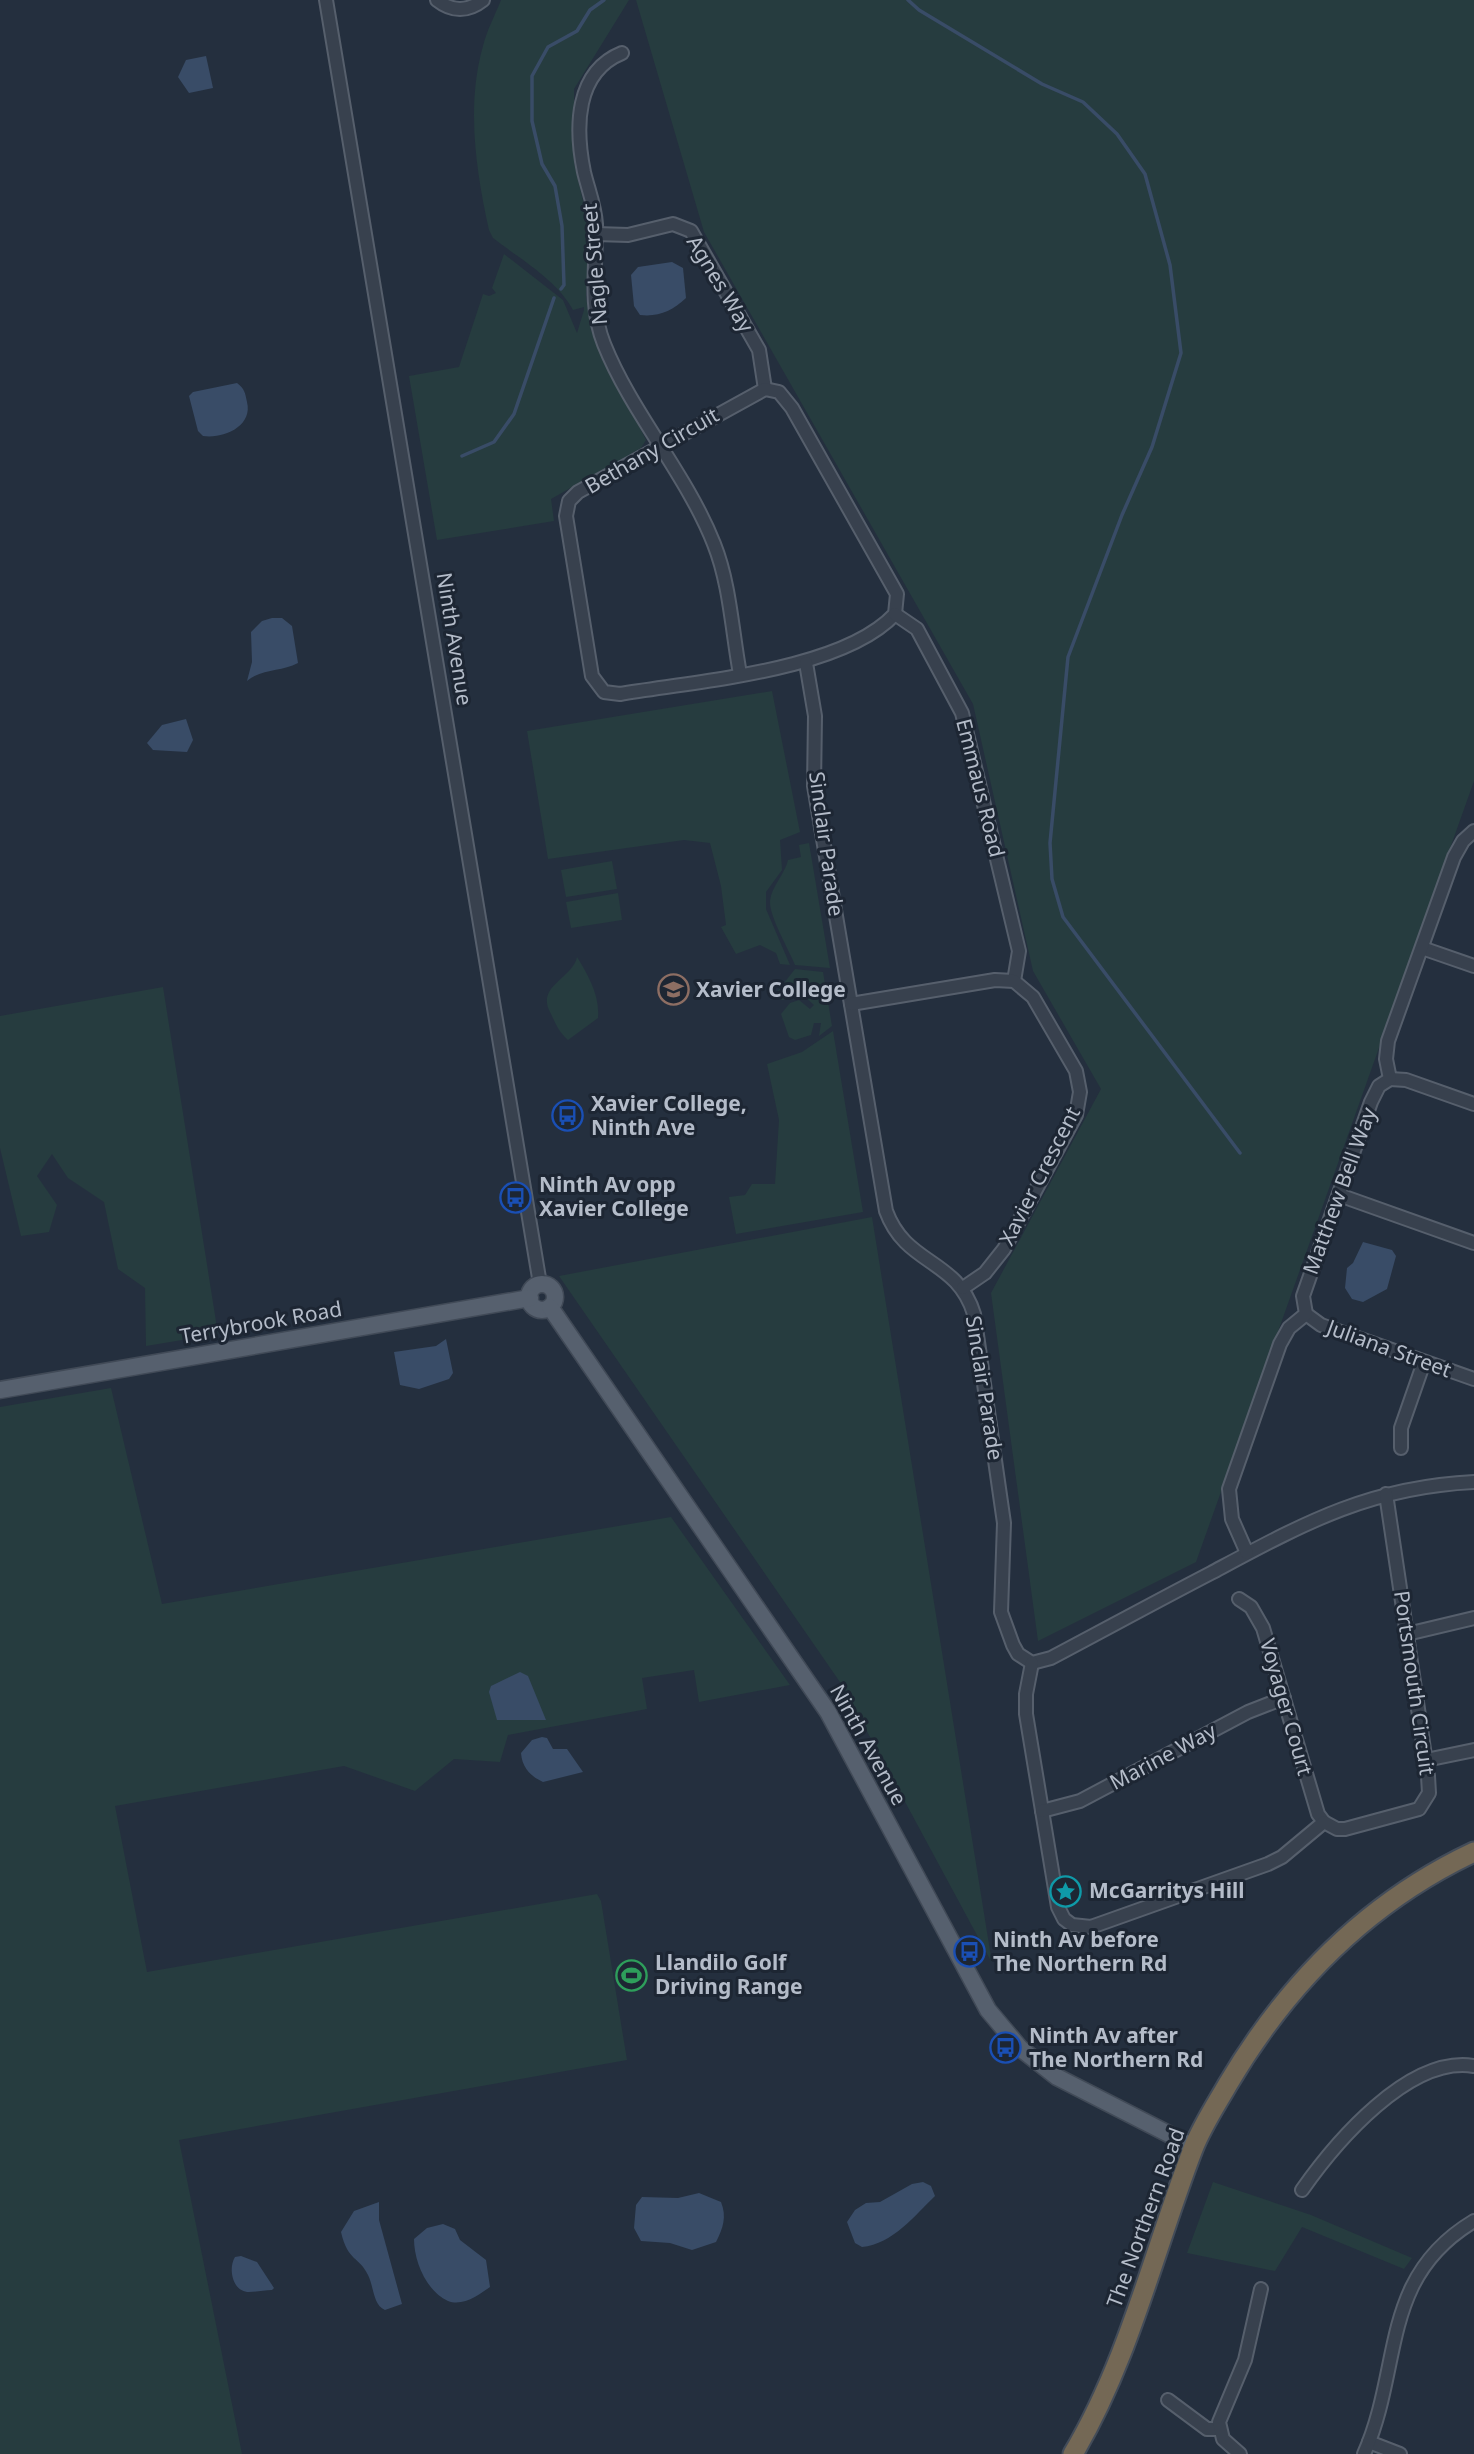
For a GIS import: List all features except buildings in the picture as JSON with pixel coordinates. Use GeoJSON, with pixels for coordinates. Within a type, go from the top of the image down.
{"type":"FeatureCollection","features":[{"type":"Feature","properties":{"kind":"highway","name":"The Northern Road"},"geometry":{"type":"LineString","coordinates":[[1073,2454],[1133,2320],[1194,2147],[1253,2043],[1311,1969],[1331,1948],[1383,1906],[1434,1872],[1474,1852]]}},
{"type":"Feature","properties":{"kind":"main road"},"geometry":{"type":"LineString","coordinates":[[540,1284],[548,1285],[554,1291],[555,1300],[550,1307],[539,1309],[530,1298],[533,1288],[540,1284]]}},
{"type":"Feature","properties":{"kind":"main road","name":"Terrybrook Road"},"geometry":{"type":"LineString","coordinates":[[0,1390],[530,1298]]}},
{"type":"Feature","properties":{"kind":"main road","name":"Ninth Avenue"},"geometry":{"type":"LineString","coordinates":[[550,1307],[828,1712],[988,2010],[1020,2048],[1057,2077],[1194,2147]]}},
{"type":"Feature","properties":{"kind":"street","name":"Ninth Avenue"},"geometry":{"type":"LineString","coordinates":[[326,0],[540,1284]]}},
{"type":"Feature","properties":{"kind":"street"},"geometry":{"type":"LineString","coordinates":[[437,0],[460,10],[472,8],[483,0]]}},
{"type":"Feature","properties":{"kind":"street","name":"Nagle Street"},"geometry":{"type":"LineString","coordinates":[[622,52],[603,61],[589,80],[582,97],[583,164],[596,219],[593,294],[599,331],[608,352],[704,522],[718,556],[740,674]]}},
{"type":"Feature","properties":{"kind":"street","name":"Agnes Way"},"geometry":{"type":"LineString","coordinates":[[596,234],[628,235],[673,224],[691,231],[759,350],[765,389]]}},
{"type":"Feature","properties":{"kind":"street"},"geometry":{"type":"LineString","coordinates":[[765,389],[779,392],[792,408],[897,594],[895,614]]}},
{"type":"Feature","properties":{"kind":"street","name":"Bethany Circuit"},"geometry":{"type":"LineString","coordinates":[[765,389],[578,492],[567,506],[593,676],[600,689],[615,695],[806,663],[842,648],[895,614]]}},
{"type":"Feature","properties":{"kind":"street","name":"Emmaus Road"},"geometry":{"type":"LineString","coordinates":[[895,614],[916,629],[962,713],[1019,951],[1014,981]]}},
{"type":"Feature","properties":{"kind":"street","name":"Sinclair Parade"},"geometry":{"type":"LineString","coordinates":[[806,663],[815,716],[814,786],[882,1194],[891,1225],[905,1245],[941,1268],[963,1288],[974,1314],[1004,1523],[1000,1612],[1013,1645],[1024,1659],[1032,1663]]}},
{"type":"Feature","properties":{"kind":"street"},"geometry":{"type":"LineString","coordinates":[[1474,831],[1458,849],[1388,1041],[1386,1059],[1390,1079],[1406,1080],[1474,1104]]}},
{"type":"Feature","properties":{"kind":"street"},"geometry":{"type":"LineString","coordinates":[[1422,948],[1474,967]]}},
{"type":"Feature","properties":{"kind":"street"},"geometry":{"type":"LineString","coordinates":[[851,1004],[995,980],[1014,981]]}},
{"type":"Feature","properties":{"kind":"street","name":"Xavier Crescent"},"geometry":{"type":"LineString","coordinates":[[963,1288],[985,1273],[1004,1249],[1076,1115],[1079,1103],[1079,1081],[1070,1060],[1032,997],[1014,981]]}},
{"type":"Feature","properties":{"kind":"street","name":"Matthew Bell Way"},"geometry":{"type":"LineString","coordinates":[[1306,1314],[1303,1296],[1371,1102],[1379,1086],[1390,1079]]}},
{"type":"Feature","properties":{"kind":"street"},"geometry":{"type":"LineString","coordinates":[[1339,1195],[1474,1243]]}},
{"type":"Feature","properties":{"kind":"street"},"geometry":{"type":"LineString","coordinates":[[1247,1553],[1232,1519],[1230,1489],[1280,1344],[1289,1328],[1306,1314]]}},
{"type":"Feature","properties":{"kind":"street","name":"Juliana Street"},"geometry":{"type":"LineString","coordinates":[[1306,1314],[1321,1325],[1474,1379]]}},
{"type":"Feature","properties":{"kind":"street"},"geometry":{"type":"LineString","coordinates":[[1401,1448],[1401,1428],[1424,1363]]}},
{"type":"Feature","properties":{"kind":"street"},"geometry":{"type":"LineString","coordinates":[[1324,1822],[1268,1864],[1081,1928],[1067,1922],[1058,1907],[1026,1705],[1032,1663],[1051,1658],[1326,1513],[1386,1494],[1474,1482]]}},
{"type":"Feature","properties":{"kind":"street","name":"Portsmouth Circuit"},"geometry":{"type":"LineString","coordinates":[[1324,1822],[1345,1829],[1419,1809],[1429,1793],[1386,1494]]}},
{"type":"Feature","properties":{"kind":"street","name":"Voyager Court"},"geometry":{"type":"LineString","coordinates":[[1239,1599],[1251,1607],[1263,1628],[1318,1814],[1324,1822]]}},
{"type":"Feature","properties":{"kind":"street"},"geometry":{"type":"LineString","coordinates":[[1407,1633],[1474,1618]]}},
{"type":"Feature","properties":{"kind":"street","name":"Marine Way"},"geometry":{"type":"LineString","coordinates":[[1042,1811],[1080,1801],[1248,1712],[1284,1699]]}},
{"type":"Feature","properties":{"kind":"street"},"geometry":{"type":"LineString","coordinates":[[1426,1760],[1474,1750]]}},
{"type":"Feature","properties":{"kind":"street"},"geometry":{"type":"LineString","coordinates":[[1302,2190],[1340,2140],[1394,2093],[1442,2067],[1474,2066]]}},
{"type":"Feature","properties":{"kind":"street"},"geometry":{"type":"LineString","coordinates":[[1400,2454],[1367,2448],[1384,2398],[1396,2327],[1406,2296],[1432,2255],[1474,2221]]}},
{"type":"Feature","properties":{"kind":"street"},"geometry":{"type":"LineString","coordinates":[[1241,2454],[1227,2444],[1219,2429],[1220,2417],[1245,2360],[1261,2289]]}},
{"type":"Feature","properties":{"kind":"street"},"geometry":{"type":"LineString","coordinates":[[1168,2400],[1207,2429],[1219,2429]]}},
{"type":"Feature","properties":{"kind":"green space"},"geometry":{"type":"Polygon","coordinates":[[[501,0],[629,0],[574,89],[574,162],[589,227],[586,297],[591,330],[646,440],[641,448],[551,499],[554,521],[437,540],[409,376],[459,367],[483,294],[489,296],[496,293],[492,288],[504,254],[563,300],[577,333],[584,310],[584,307],[573,310],[558,289],[493,238],[489,230],[477,162],[475,92],[485,40],[501,0]]]}},
{"type":"Feature","properties":{"kind":"green space"},"geometry":{"type":"Polygon","coordinates":[[[636,0],[1474,0],[1474,781],[1196,1562],[1038,1641],[991,1293],[1101,1089],[1033,971],[973,704],[704,232],[636,0]]]}},
{"type":"Feature","properties":{"kind":"green space"},"geometry":{"type":"Polygon","coordinates":[[[772,691],[800,832],[780,840],[782,870],[766,892],[766,909],[790,965],[780,964],[776,953],[760,945],[736,954],[721,927],[726,925],[721,886],[710,843],[684,840],[548,859],[527,731],[772,691]]]}},
{"type":"Feature","properties":{"kind":"green space"},"geometry":{"type":"Polygon","coordinates":[[[809,843],[830,968],[795,965],[771,907],[773,891],[788,860],[801,857],[799,845],[809,843]]]}},
{"type":"Feature","properties":{"kind":"green space"},"geometry":{"type":"Polygon","coordinates":[[[612,861],[617,889],[566,897],[561,870],[612,861]]]}},
{"type":"Feature","properties":{"kind":"green space"},"geometry":{"type":"Polygon","coordinates":[[[618,893],[622,920],[571,928],[566,902],[618,893]]]}},
{"type":"Feature","properties":{"kind":"green space"},"geometry":{"type":"Polygon","coordinates":[[[577,957],[595,993],[598,1018],[568,1040],[559,1030],[547,1003],[551,989],[569,971],[577,957]]]}},
{"type":"Feature","properties":{"kind":"green space"},"geometry":{"type":"Polygon","coordinates":[[[795,969],[823,972],[832,1026],[819,1036],[821,1023],[814,1023],[811,1035],[795,1040],[789,1037],[781,1014],[790,1003],[799,1000],[810,1009],[814,1005],[802,994],[782,1000],[777,992],[795,969]]]}},
{"type":"Feature","properties":{"kind":"green space"},"geometry":{"type":"Polygon","coordinates":[[[163,987],[218,1334],[146,1346],[145,1288],[118,1269],[104,1202],[68,1178],[52,1154],[37,1176],[57,1205],[49,1232],[21,1236],[0,1148],[0,1016],[163,987]]]}},
{"type":"Feature","properties":{"kind":"green space"},"geometry":{"type":"Polygon","coordinates":[[[833,1031],[863,1212],[736,1234],[729,1197],[745,1195],[752,1184],[775,1184],[779,1120],[767,1064],[802,1052],[833,1031]]]}},
{"type":"Feature","properties":{"kind":"green space"},"geometry":{"type":"Polygon","coordinates":[[[872,1217],[992,1963],[842,1685],[559,1276],[872,1217]]]}},
{"type":"Feature","properties":{"kind":"green space"},"geometry":{"type":"Polygon","coordinates":[[[111,1388],[162,1604],[671,1517],[790,1685],[699,1702],[694,1670],[642,1678],[647,1709],[508,1735],[500,1762],[454,1759],[415,1791],[344,1766],[115,1806],[147,1972],[597,1894],[601,1901],[627,2060],[179,2140],[242,2454],[0,2454],[0,1407],[111,1388]]]}},
{"type":"Feature","properties":{"kind":"green space"},"geometry":{"type":"Polygon","coordinates":[[[1213,2182],[1311,2215],[1412,2258],[1404,2269],[1302,2227],[1275,2271],[1187,2253],[1213,2182]]]}},
{"type":"Feature","properties":{"kind":"water"},"geometry":{"type":"Polygon","coordinates":[[[206,56],[213,88],[189,93],[178,77],[186,60],[206,56]]]}},
{"type":"Feature","properties":{"kind":"water"},"geometry":{"type":"Polygon","coordinates":[[[672,262],[683,268],[686,298],[665,312],[640,315],[634,306],[631,275],[638,267],[672,262]]]}},
{"type":"Feature","properties":{"kind":"water"},"geometry":{"type":"Polygon","coordinates":[[[237,383],[246,396],[246,418],[228,433],[203,436],[198,431],[189,396],[193,392],[237,383]]]}},
{"type":"Feature","properties":{"kind":"water"},"geometry":{"type":"Polygon","coordinates":[[[282,618],[292,626],[298,663],[259,674],[247,681],[252,662],[251,632],[262,621],[282,618]]]}},
{"type":"Feature","properties":{"kind":"water"},"geometry":{"type":"Polygon","coordinates":[[[186,719],[193,740],[187,752],[153,750],[147,743],[162,725],[186,719]]]}},
{"type":"Feature","properties":{"kind":"water"},"geometry":{"type":"Polygon","coordinates":[[[1363,1242],[1392,1250],[1396,1256],[1387,1289],[1363,1302],[1352,1299],[1345,1288],[1347,1268],[1353,1263],[1363,1242]]]}},
{"type":"Feature","properties":{"kind":"water"},"geometry":{"type":"Polygon","coordinates":[[[446,1339],[453,1373],[449,1379],[419,1389],[400,1385],[394,1352],[436,1346],[446,1339]]]}},
{"type":"Feature","properties":{"kind":"water"},"geometry":{"type":"Polygon","coordinates":[[[520,1672],[528,1676],[546,1720],[497,1720],[489,1692],[491,1686],[520,1672]]]}},
{"type":"Feature","properties":{"kind":"water"},"geometry":{"type":"Polygon","coordinates":[[[547,1738],[553,1749],[567,1749],[583,1772],[543,1782],[534,1777],[525,1767],[521,1753],[532,1740],[547,1738]]]}},
{"type":"Feature","properties":{"kind":"water"},"geometry":{"type":"Polygon","coordinates":[[[923,2182],[931,2186],[935,2196],[903,2228],[873,2245],[862,2247],[855,2243],[847,2222],[855,2210],[866,2203],[880,2202],[912,2184],[923,2182]]]}},
{"type":"Feature","properties":{"kind":"water"},"geometry":{"type":"Polygon","coordinates":[[[699,2193],[721,2202],[723,2222],[716,2242],[692,2250],[670,2243],[641,2241],[634,2228],[636,2205],[642,2197],[678,2198],[699,2193]]]}},
{"type":"Feature","properties":{"kind":"water"},"geometry":{"type":"Polygon","coordinates":[[[379,2202],[379,2220],[402,2304],[385,2310],[378,2304],[365,2269],[350,2254],[341,2232],[354,2211],[379,2202]]]}},
{"type":"Feature","properties":{"kind":"water"},"geometry":{"type":"Polygon","coordinates":[[[443,2224],[455,2229],[460,2240],[486,2260],[490,2287],[465,2301],[448,2301],[433,2290],[416,2257],[414,2239],[427,2228],[443,2224]]]}},
{"type":"Feature","properties":{"kind":"water"},"geometry":{"type":"Polygon","coordinates":[[[241,2256],[257,2262],[274,2288],[272,2290],[249,2292],[243,2291],[235,2284],[233,2262],[235,2257],[241,2256]]]}},
{"type":"Feature","properties":{"kind":"waterway"},"geometry":{"type":"LineString","coordinates":[[561,289],[564,285],[562,226],[555,186],[542,164],[532,121],[532,76],[548,47],[577,31],[590,10],[604,0]]}},
{"type":"Feature","properties":{"kind":"waterway"},"geometry":{"type":"LineString","coordinates":[[908,0],[919,10],[1042,84],[1083,102],[1117,134],[1145,174],[1170,265],[1181,353],[1152,447],[1122,515],[1068,657],[1050,843],[1052,879],[1063,917],[1240,1153]]}},
{"type":"Feature","properties":{"kind":"waterway"},"geometry":{"type":"LineString","coordinates":[[462,456],[494,442],[514,414],[554,298]]}},
{"type":"Feature","properties":{"kind":"place","name":"Xavier College"},"geometry":{"type":"Point","coordinates":[673,990]}},
{"type":"Feature","properties":{"kind":"place","name":"Xavier College, Ninth Ave"},"geometry":{"type":"Point","coordinates":[568,1116]}},
{"type":"Feature","properties":{"kind":"place","name":"Ninth Av opp Xavier College"},"geometry":{"type":"Point","coordinates":[516,1197]}},
{"type":"Feature","properties":{"kind":"place","name":"McGarritys Hill"},"geometry":{"type":"Point","coordinates":[1066,1891]}},
{"type":"Feature","properties":{"kind":"place","name":"Ninth Av before The Northern Rd"},"geometry":{"type":"Point","coordinates":[970,1952]}},
{"type":"Feature","properties":{"kind":"place","name":"Llandilo Golf Driving Range"},"geometry":{"type":"Point","coordinates":[632,1975]}},
{"type":"Feature","properties":{"kind":"place","name":"Ninth Av after The Northern Rd"},"geometry":{"type":"Point","coordinates":[1006,2048]}}]}
